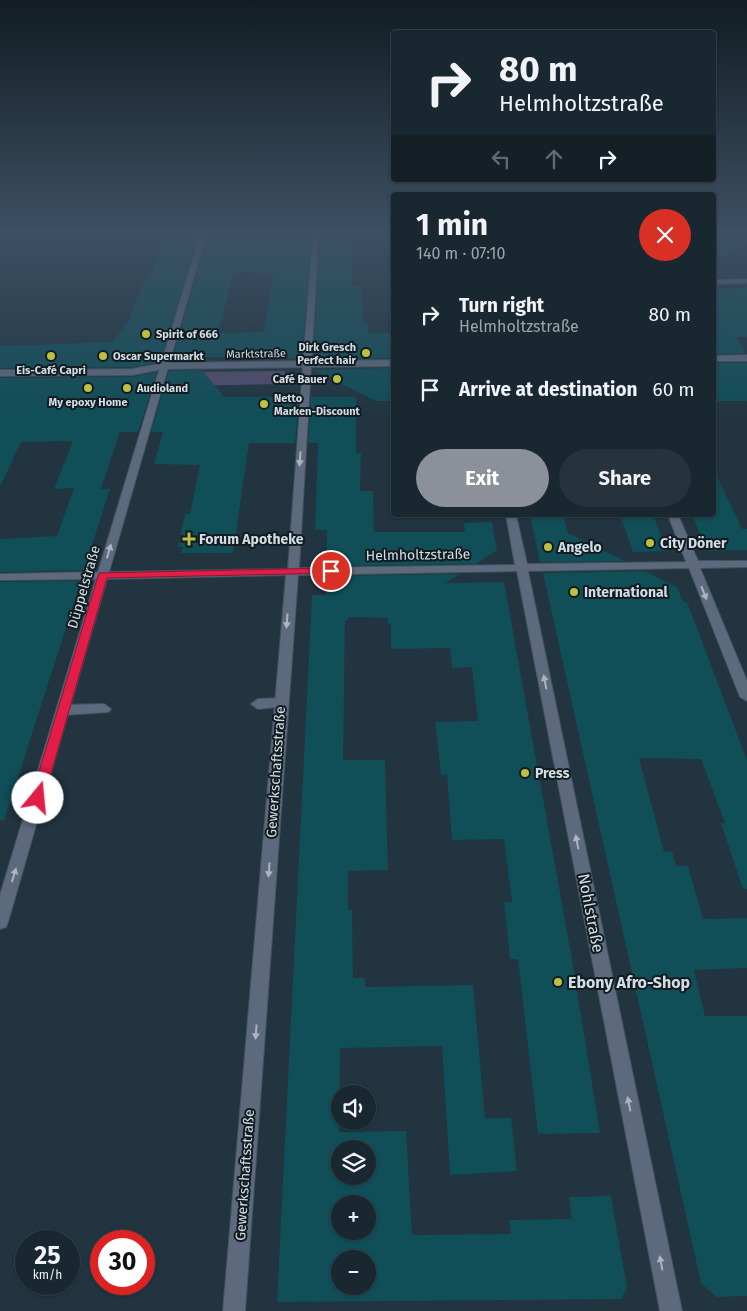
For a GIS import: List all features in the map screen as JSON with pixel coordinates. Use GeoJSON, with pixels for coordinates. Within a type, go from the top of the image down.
{"type":"FeatureCollection","features":[{"type":"Feature","properties":{"kind":"street","name":"Düppelstraße"},"geometry":{"type":"LineString","coordinates":[[0,922],[185,293]]}},
{"type":"Feature","properties":{"kind":"street","name":"Gewerkschaftsstraße"},"geometry":{"type":"LineString","coordinates":[[234,1311],[290,583],[293,572],[312,293]]}},
{"type":"Feature","properties":{"kind":"street"},"geometry":{"type":"LineString","coordinates":[[716,359],[747,358]]}},
{"type":"Feature","properties":{"kind":"street","name":"Marktstraße"},"geometry":{"type":"LineString","coordinates":[[0,373],[132,372],[163,366],[391,363]]}},
{"type":"Feature","properties":{"kind":"street","name":"Nohlstraße"},"geometry":{"type":"LineString","coordinates":[[511,517],[671,1311]]}},
{"type":"Feature","properties":{"kind":"street"},"geometry":{"type":"LineString","coordinates":[[674,517],[747,697]]}},
{"type":"Feature","properties":{"kind":"street","name":"Helmholtzstraße"},"geometry":{"type":"LineString","coordinates":[[0,577],[747,564]]}},
{"type":"Feature","properties":{"kind":"street"},"geometry":{"type":"LineString","coordinates":[[258,704],[282,703]]}},
{"type":"Feature","properties":{"kind":"street"},"geometry":{"type":"LineString","coordinates":[[64,710],[104,709]]}},
{"type":"Feature","properties":{"kind":"shaded area"},"geometry":{"type":"Polygon","coordinates":[[[285,371],[284,384],[186,386],[189,372],[285,371]]]}},
{"type":"Feature","properties":{"kind":"building"},"geometry":{"type":"Polygon","coordinates":[[[139,293],[181,293],[160,362],[132,367],[0,368],[0,346],[113,342],[129,320],[139,293]]]}},
{"type":"Feature","properties":{"kind":"building"},"geometry":{"type":"Polygon","coordinates":[[[191,293],[228,293],[218,333],[264,332],[270,293],[307,293],[302,359],[286,357],[192,357],[195,361],[172,361],[191,293]]]}},
{"type":"Feature","properties":{"kind":"building"},"geometry":{"type":"Polygon","coordinates":[[[317,293],[361,293],[363,323],[368,323],[368,333],[391,333],[391,358],[313,359],[317,293]]]}},
{"type":"Feature","properties":{"kind":"building"},"geometry":{"type":"Polygon","coordinates":[[[716,293],[747,293],[747,337],[736,337],[746,353],[716,354],[716,293]]]}},
{"type":"Feature","properties":{"kind":"building"},"geometry":{"type":"Polygon","coordinates":[[[716,363],[747,363],[747,401],[716,401],[716,363]]]}},
{"type":"Feature","properties":{"kind":"building"},"geometry":{"type":"Polygon","coordinates":[[[391,368],[391,401],[376,401],[313,370],[391,368]]]}},
{"type":"Feature","properties":{"kind":"building"},"geometry":{"type":"Polygon","coordinates":[[[202,370],[224,397],[299,397],[295,443],[249,443],[233,553],[181,553],[183,547],[178,547],[185,514],[190,514],[200,465],[154,464],[163,432],[151,432],[169,371],[202,370]]]}},
{"type":"Feature","properties":{"kind":"building"},"geometry":{"type":"Polygon","coordinates":[[[157,372],[138,432],[120,432],[101,489],[110,489],[84,570],[0,572],[0,539],[57,536],[74,488],[54,489],[73,441],[21,442],[0,487],[0,378],[132,377],[157,372]]]}},
{"type":"Feature","properties":{"kind":"building"},"geometry":{"type":"Polygon","coordinates":[[[311,397],[356,397],[356,453],[361,453],[360,491],[373,491],[374,532],[465,532],[464,523],[492,522],[497,550],[476,564],[326,566],[327,530],[315,530],[318,443],[308,443],[311,397]]]}},
{"type":"Feature","properties":{"kind":"building"},"geometry":{"type":"Polygon","coordinates":[[[716,474],[742,529],[747,529],[747,550],[707,551],[693,517],[716,517],[716,474]]]}},
{"type":"Feature","properties":{"kind":"building"},"geometry":{"type":"Polygon","coordinates":[[[530,517],[564,517],[568,533],[625,561],[540,562],[530,517]]]}},
{"type":"Feature","properties":{"kind":"building"},"geometry":{"type":"Polygon","coordinates":[[[621,517],[654,517],[667,551],[633,552],[621,517]]]}},
{"type":"Feature","properties":{"kind":"building"},"geometry":{"type":"Polygon","coordinates":[[[645,571],[677,587],[683,602],[687,602],[747,760],[747,889],[743,889],[721,823],[725,823],[701,759],[639,758],[664,852],[672,851],[676,866],[688,866],[703,919],[747,918],[747,968],[694,970],[705,1016],[747,1016],[747,1296],[716,1297],[701,1283],[543,573],[645,571]]]}},
{"type":"Feature","properties":{"kind":"building"},"geometry":{"type":"Polygon","coordinates":[[[460,574],[445,583],[504,582],[572,959],[600,1133],[538,1134],[518,959],[510,959],[504,902],[512,902],[504,839],[452,840],[447,774],[441,775],[435,722],[478,721],[472,667],[452,668],[450,648],[391,649],[391,624],[388,624],[388,618],[348,617],[348,620],[345,621],[343,760],[385,760],[388,870],[348,871],[348,910],[352,910],[353,978],[365,978],[365,987],[473,985],[485,1118],[511,1118],[517,1171],[450,1175],[442,1046],[340,1048],[340,1085],[331,1085],[331,1130],[339,1130],[339,1132],[406,1131],[412,1235],[511,1234],[509,1220],[572,1219],[569,1197],[611,1196],[627,1288],[621,1299],[277,1302],[312,595],[326,595],[326,576],[460,574]]]}},
{"type":"Feature","properties":{"kind":"building"},"geometry":{"type":"Polygon","coordinates":[[[81,581],[4,821],[0,820],[0,582],[81,581]]]}},
{"type":"Feature","properties":{"kind":"place","name":"Spirit of 666"},"geometry":{"type":"Point","coordinates":[146,334]}},
{"type":"Feature","properties":{"kind":"place","name":"Dirk Gresch Perfect hair"},"geometry":{"type":"Point","coordinates":[366,353]}},
{"type":"Feature","properties":{"kind":"place","name":"Eis-Café Capri"},"geometry":{"type":"Point","coordinates":[51,356]}},
{"type":"Feature","properties":{"kind":"place","name":"Oscar Supermarkt"},"geometry":{"type":"Point","coordinates":[103,356]}},
{"type":"Feature","properties":{"kind":"place","name":"Café Bauer"},"geometry":{"type":"Point","coordinates":[337,379]}},
{"type":"Feature","properties":{"kind":"place","name":"My epoxy Home"},"geometry":{"type":"Point","coordinates":[88,388]}},
{"type":"Feature","properties":{"kind":"place","name":"Audioland"},"geometry":{"type":"Point","coordinates":[127,388]}},
{"type":"Feature","properties":{"kind":"place","name":"Netto Marken-Discount"},"geometry":{"type":"Point","coordinates":[264,404]}},
{"type":"Feature","properties":{"kind":"place","name":"Forum Apotheke"},"geometry":{"type":"Point","coordinates":[189,539]}},
{"type":"Feature","properties":{"kind":"place","name":"City Döner"},"geometry":{"type":"Point","coordinates":[650,543]}},
{"type":"Feature","properties":{"kind":"place","name":"Angelo"},"geometry":{"type":"Point","coordinates":[548,547]}},
{"type":"Feature","properties":{"kind":"place","name":"International"},"geometry":{"type":"Point","coordinates":[574,592]}},
{"type":"Feature","properties":{"kind":"place","name":"Press"},"geometry":{"type":"Point","coordinates":[525,773]}},
{"type":"Feature","properties":{"kind":"place","name":"Ebony Afro-Shop"},"geometry":{"type":"Point","coordinates":[558,982]}},
{"type":"Feature","properties":{"kind":"route"},"geometry":{"type":"LineString","coordinates":[[38,798],[103,575],[331,571]]}}]}
